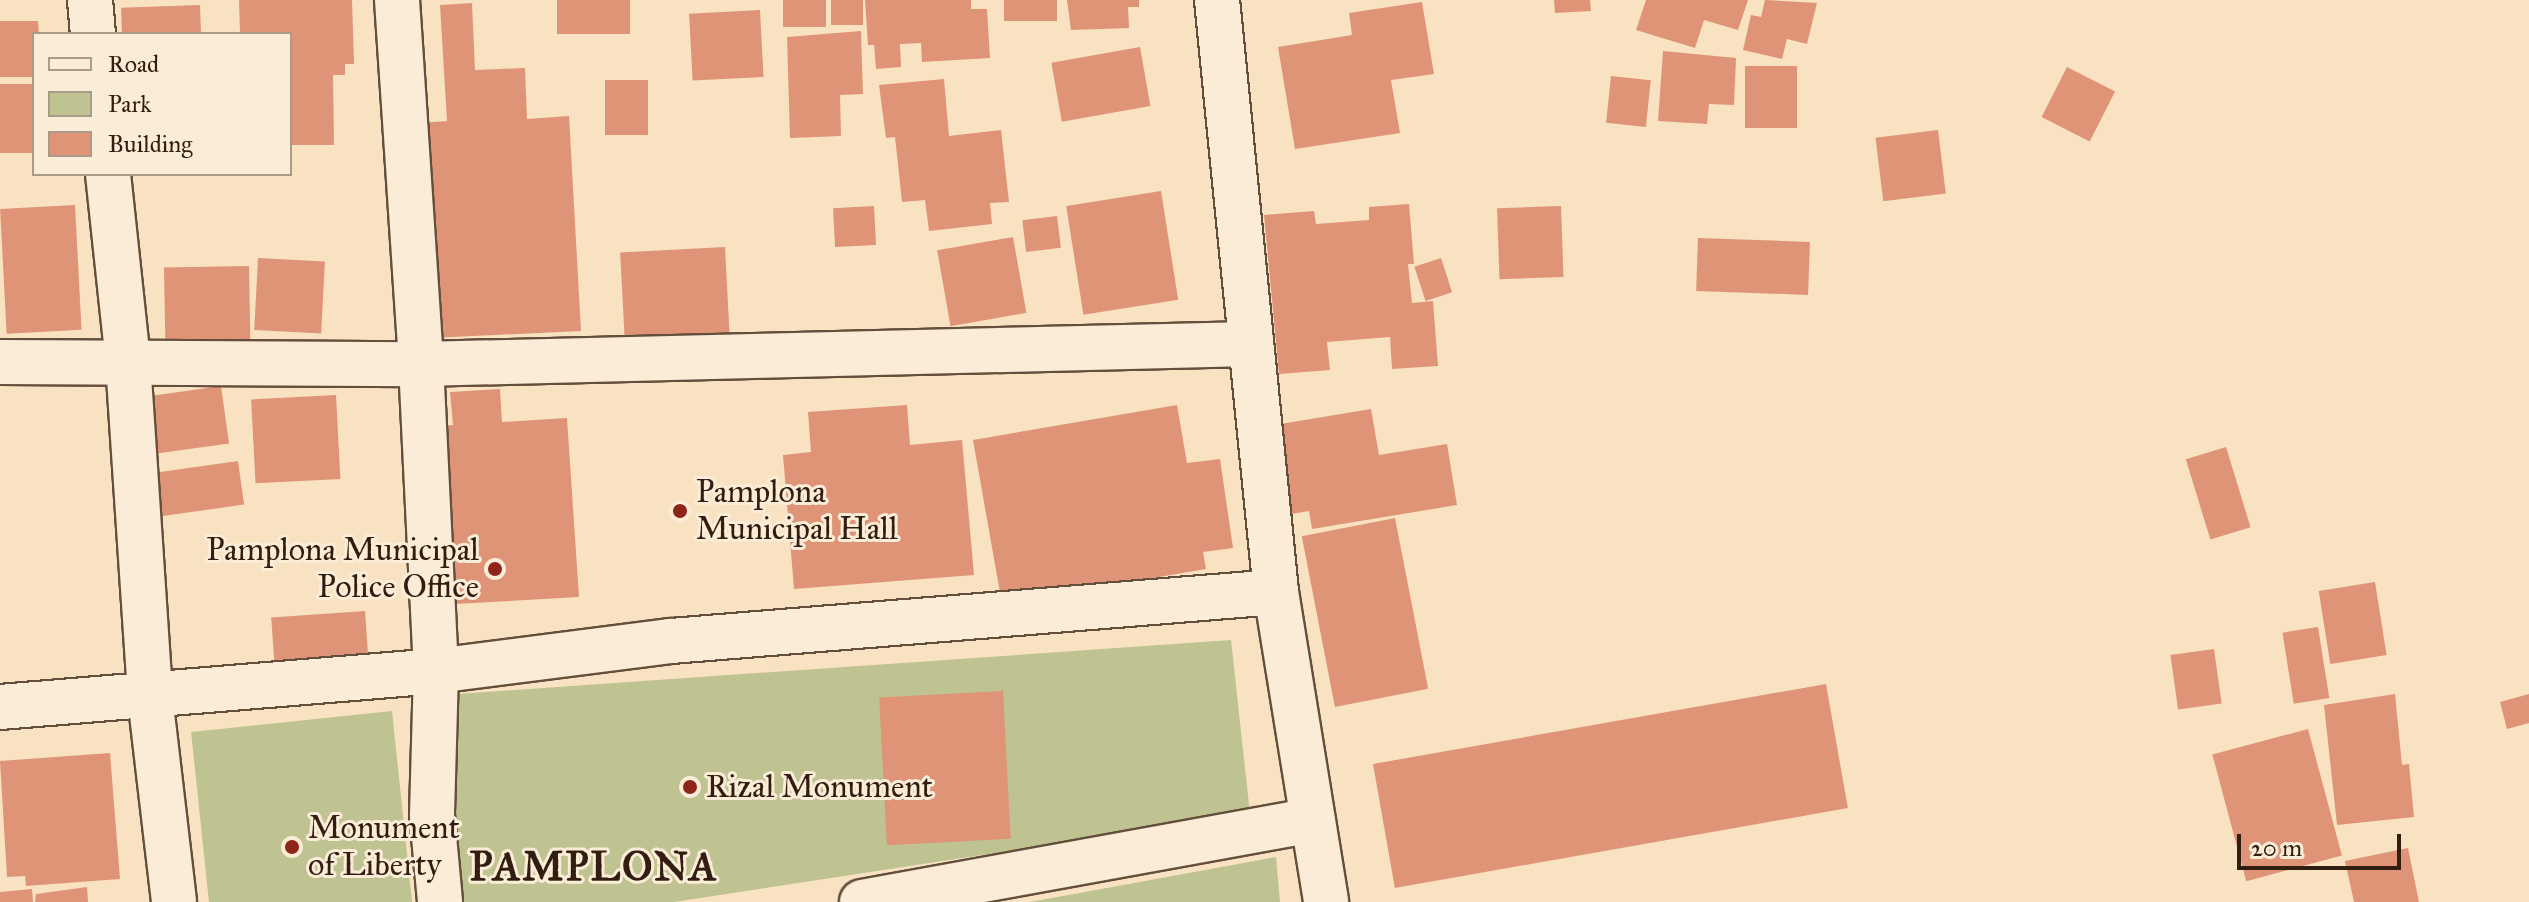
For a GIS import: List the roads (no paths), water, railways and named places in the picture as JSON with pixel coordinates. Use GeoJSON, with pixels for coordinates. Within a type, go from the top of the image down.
{"type":"FeatureCollection","features":[{"type":"Feature","properties":{"kind":"street"},"geometry":{"type":"LineString","coordinates":[[90,0],[93,32]]}},
{"type":"Feature","properties":{"kind":"street"},"geometry":{"type":"LineString","coordinates":[[397,0],[421,364],[436,671],[432,815],[440,902]]}},
{"type":"Feature","properties":{"kind":"street"},"geometry":{"type":"LineString","coordinates":[[1217,0],[1276,592],[1326,902]]}},
{"type":"Feature","properties":{"kind":"street"},"geometry":{"type":"LineString","coordinates":[[108,176],[128,362],[150,697],[174,902]]}},
{"type":"Feature","properties":{"kind":"street"},"geometry":{"type":"LineString","coordinates":[[0,362],[421,364],[1251,344]]}},
{"type":"Feature","properties":{"kind":"street"},"geometry":{"type":"LineString","coordinates":[[0,707],[436,671],[671,641],[1276,592]]}},
{"type":"Feature","properties":{"kind":"street"},"geometry":{"type":"LineString","coordinates":[[862,902],[1313,820]]}},
{"type":"Feature","properties":{"kind":"place","name":"Pamplona Municipal Hall"},"geometry":{"type":"Point","coordinates":[680,511]}},
{"type":"Feature","properties":{"kind":"place","name":"Pamplona Municipal Police Office"},"geometry":{"type":"Point","coordinates":[495,569]}},
{"type":"Feature","properties":{"kind":"place","name":"Rizal Monument"},"geometry":{"type":"Point","coordinates":[690,787]}},
{"type":"Feature","properties":{"kind":"place","name":"Monument of Liberty"},"geometry":{"type":"Point","coordinates":[292,847]}},
{"type":"Feature","properties":{"kind":"district","name":"PAMPLONA"},"geometry":{"type":"Point","coordinates":[594,867]}}]}
